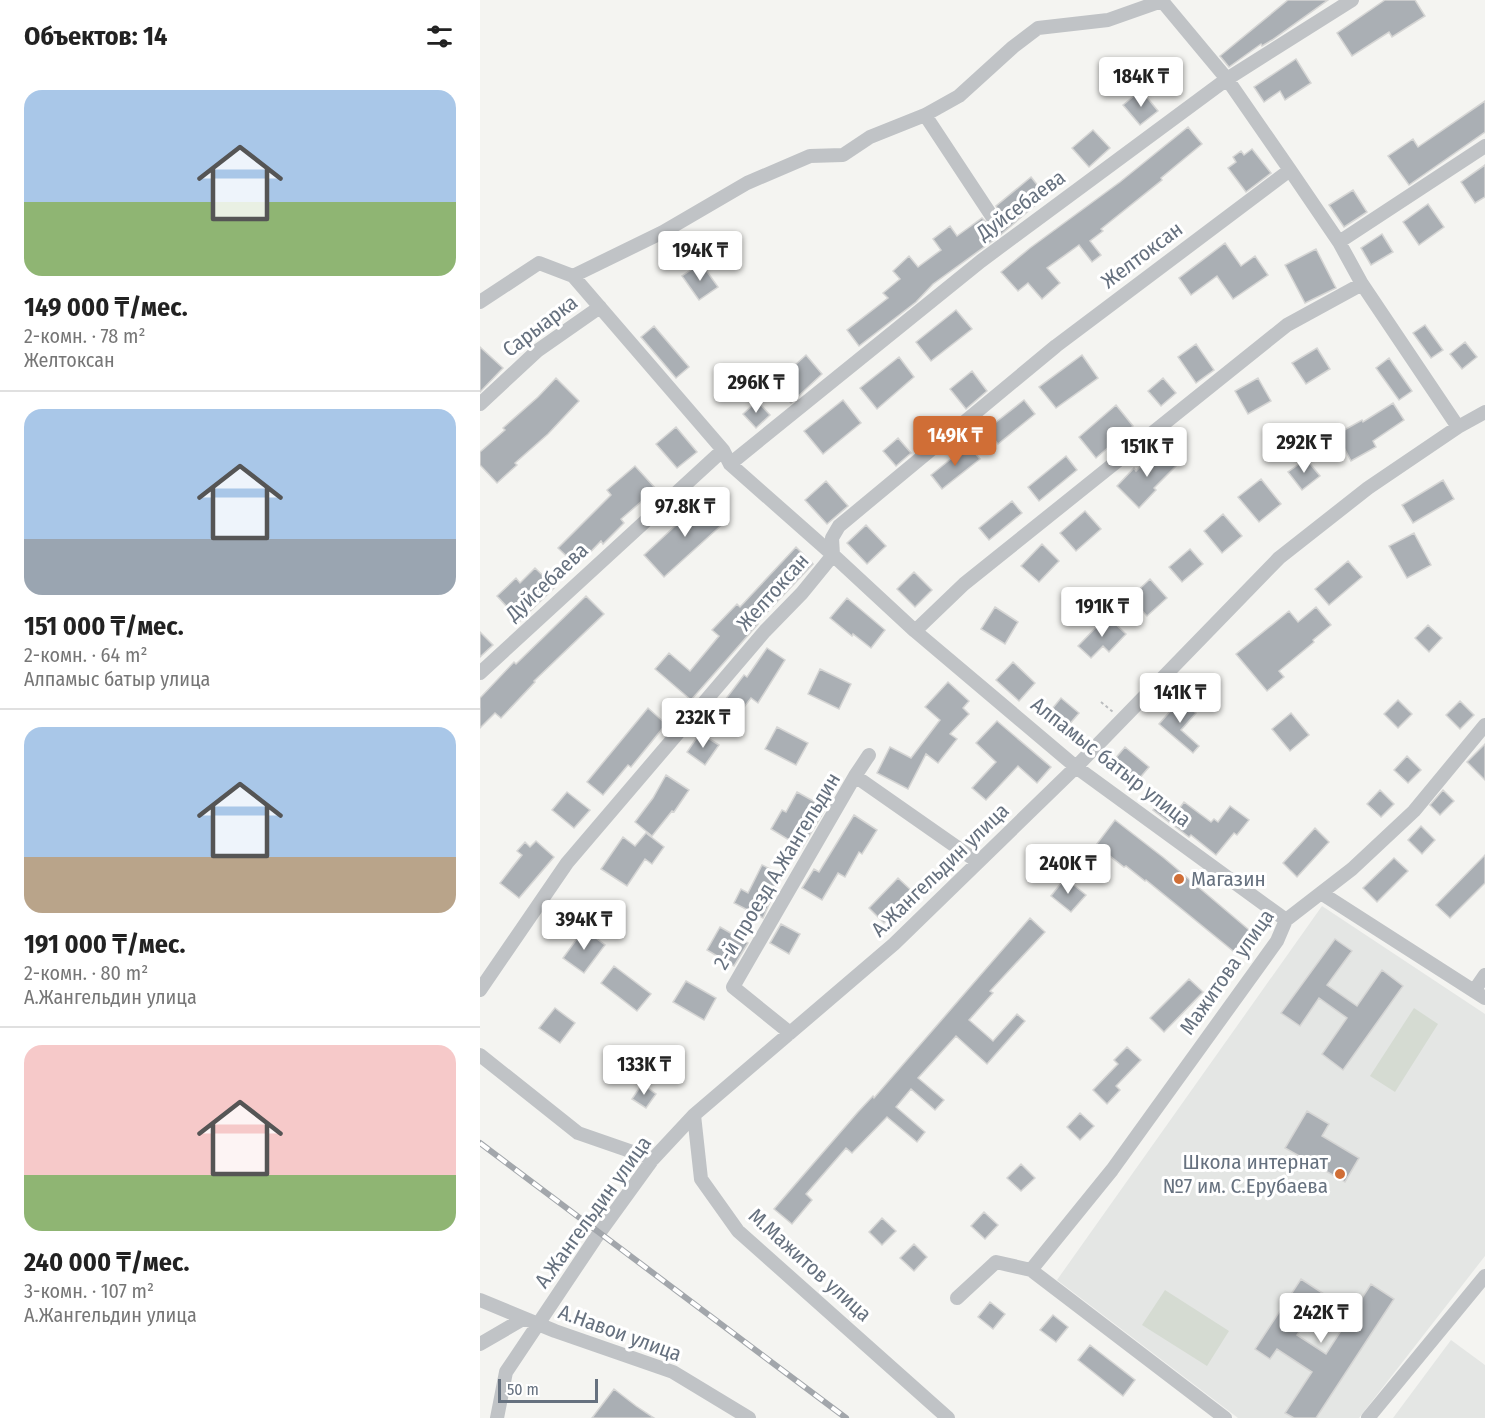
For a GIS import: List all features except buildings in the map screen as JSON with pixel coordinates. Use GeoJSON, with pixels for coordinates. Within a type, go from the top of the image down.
{"type":"FeatureCollection","features":[{"type":"Feature","properties":{"kind":"street","name":"Дуйсебаева"},"geometry":{"type":"LineString","coordinates":[[730,464],[981,261],[1227,79],[1352,0]]}},
{"type":"Feature","properties":{"kind":"street"},"geometry":{"type":"LineString","coordinates":[[480,302],[539,263],[573,276],[663,232],[747,183],[810,156],[843,155],[870,137],[925,115],[959,96],[1013,47],[1038,28],[1108,20],[1162,1],[1227,79],[1339,242],[1362,284],[1458,427]]}},
{"type":"Feature","properties":{"kind":"street"},"geometry":{"type":"LineString","coordinates":[[925,115],[993,218]]}},
{"type":"Feature","properties":{"kind":"street"},"geometry":{"type":"LineString","coordinates":[[1339,242],[1485,146]]}},
{"type":"Feature","properties":{"kind":"street","name":"Желтоксан"},"geometry":{"type":"LineString","coordinates":[[480,990],[567,863],[833,555],[832,538],[839,526],[1056,346],[1290,170]]}},
{"type":"Feature","properties":{"kind":"street","name":"Алпамыс батыр улица"},"geometry":{"type":"LineString","coordinates":[[573,276],[723,450],[730,464],[915,631],[1076,767],[1286,920]]}},
{"type":"Feature","properties":{"kind":"street"},"geometry":{"type":"LineString","coordinates":[[915,631],[964,584],[1287,325],[1362,284]]}},
{"type":"Feature","properties":{"kind":"street","name":"Сарыарка"},"geometry":{"type":"LineString","coordinates":[[480,404],[537,351],[600,307]]}},
{"type":"Feature","properties":{"kind":"street","name":"А.Жангельдин улица"},"geometry":{"type":"LineString","coordinates":[[497,1418],[506,1372],[595,1239],[653,1159],[694,1115],[894,944],[1076,767],[1279,558],[1368,488],[1458,427],[1485,412]]}},
{"type":"Feature","properties":{"kind":"street","name":"Дуйсебаева"},"geometry":{"type":"LineString","coordinates":[[480,673],[723,450]]}},
{"type":"Feature","properties":{"kind":"street","name":"Мажитова улица"},"geometry":{"type":"LineString","coordinates":[[1031,1270],[1112,1170],[1277,940],[1286,920],[1352,869],[1414,811],[1485,725]]}},
{"type":"Feature","properties":{"kind":"street"},"geometry":{"type":"LineString","coordinates":[[855,776],[869,755]]}},
{"type":"Feature","properties":{"kind":"street","name":"2-й проезд А.Жангельдин"},"geometry":{"type":"LineString","coordinates":[[790,1033],[733,987],[855,776],[978,862]]}},
{"type":"Feature","properties":{"kind":"street"},"geometry":{"type":"LineString","coordinates":[[1321,893],[1480,994],[1485,975]]}},
{"type":"Feature","properties":{"kind":"street"},"geometry":{"type":"LineString","coordinates":[[480,1055],[578,1133],[653,1159]]}},
{"type":"Feature","properties":{"kind":"street","name":"М.Мажитов улица"},"geometry":{"type":"LineString","coordinates":[[694,1115],[701,1179],[738,1232],[948,1418]]}},
{"type":"Feature","properties":{"kind":"street"},"geometry":{"type":"LineString","coordinates":[[957,1298],[996,1262],[1031,1270],[1225,1418]]}},
{"type":"Feature","properties":{"kind":"street"},"geometry":{"type":"LineString","coordinates":[[1368,1418],[1480,1292],[1485,1276]]}},
{"type":"Feature","properties":{"kind":"street","name":"А.Навои улица"},"geometry":{"type":"LineString","coordinates":[[480,1300],[538,1325],[673,1372],[749,1418]]}},
{"type":"Feature","properties":{"kind":"street"},"geometry":{"type":"LineString","coordinates":[[480,1344],[523,1318]]}},
{"type":"Feature","properties":{"kind":"shaded area"},"geometry":{"type":"Polygon","coordinates":[[[1322,906],[1485,1014],[1485,1256],[1359,1418],[1238,1418],[1057,1280],[1322,906]]]}},
{"type":"Feature","properties":{"kind":"shaded area"},"geometry":{"type":"Polygon","coordinates":[[[1414,1008],[1438,1024],[1395,1092],[1370,1076],[1414,1008]]]}},
{"type":"Feature","properties":{"kind":"shaded area"},"geometry":{"type":"Polygon","coordinates":[[[1165,1290],[1229,1331],[1207,1366],[1142,1325],[1165,1290]]]}},
{"type":"Feature","properties":{"kind":"shaded area"},"geometry":{"type":"Polygon","coordinates":[[[1451,1340],[1485,1365],[1485,1418],[1393,1418],[1451,1340]]]}},
{"type":"Feature","properties":{"kind":"railway"},"geometry":{"type":"LineString","coordinates":[[480,1143],[846,1418]]}},
{"type":"Feature","properties":{"kind":"place","name":"Магазин"},"geometry":{"type":"Point","coordinates":[1179,879]}},
{"type":"Feature","properties":{"kind":"place","name":"Школа интернат №7 им. С.Ерубаева"},"geometry":{"type":"Point","coordinates":[1340,1174]}}]}
